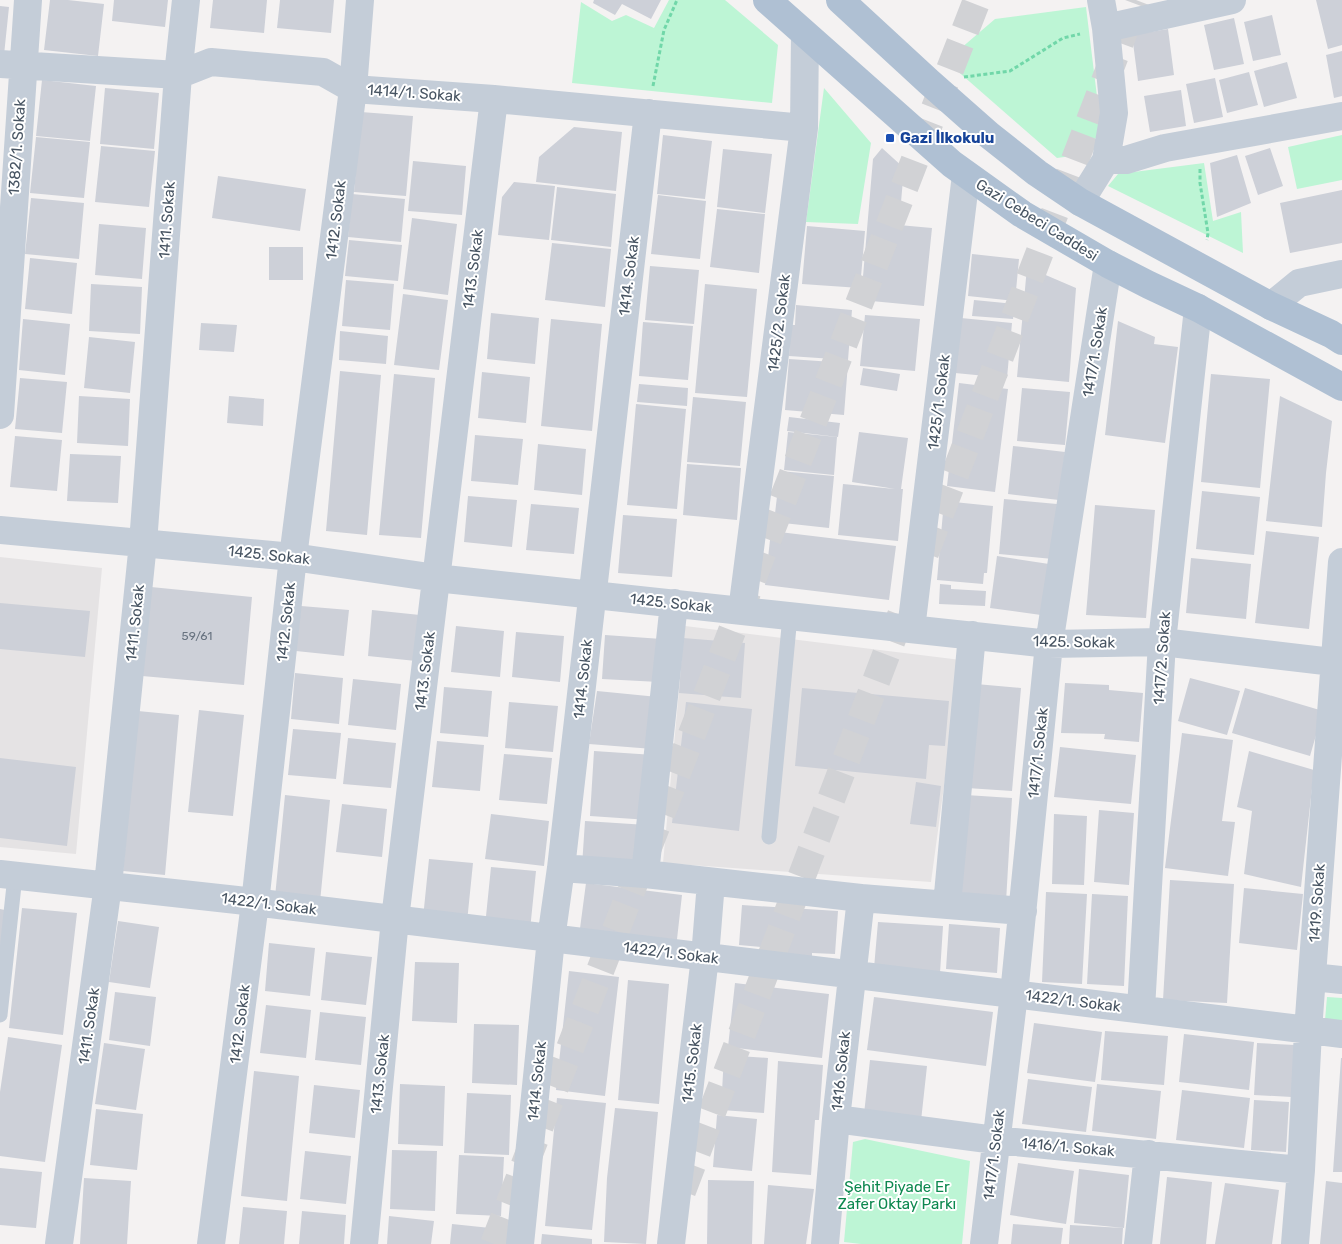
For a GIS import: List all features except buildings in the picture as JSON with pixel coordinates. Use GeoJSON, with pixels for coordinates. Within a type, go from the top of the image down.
{"type":"FeatureCollection","features":[{"type":"Feature","properties":{"kind":"main road","name":"Gazi Cebeci Caddesi"},"geometry":{"type":"LineString","coordinates":[[767,0],[966,175],[1022,214],[1108,264],[1198,308],[1342,387]]}},
{"type":"Feature","properties":{"kind":"main road"},"geometry":{"type":"LineString","coordinates":[[840,0],[929,82],[1037,173],[1080,202],[1270,306],[1342,341]]}},
{"type":"Feature","properties":{"kind":"street","name":"1382/1. Sokak"},"geometry":{"type":"LineString","coordinates":[[0,415],[11,65],[28,0]]}},
{"type":"Feature","properties":{"kind":"street","name":"1411. Sokak"},"geometry":{"type":"LineString","coordinates":[[59,1244],[108,885],[143,543],[178,75],[186,0]]}},
{"type":"Feature","properties":{"kind":"street","name":"1412. Sokak"},"geometry":{"type":"LineString","coordinates":[[211,1244],[255,902],[293,557],[353,89],[360,0]]}},
{"type":"Feature","properties":{"kind":"street"},"geometry":{"type":"LineString","coordinates":[[1080,202],[1106,160],[1114,112],[1106,28],[1101,0]]}},
{"type":"Feature","properties":{"kind":"street"},"geometry":{"type":"LineString","coordinates":[[1106,28],[1232,0]]}},
{"type":"Feature","properties":{"kind":"street","name":"1425/2. Sokak"},"geometry":{"type":"LineString","coordinates":[[742,611],[804,128],[805,35]]}},
{"type":"Feature","properties":{"kind":"street","name":"1414/1. Sokak"},"geometry":{"type":"LineString","coordinates":[[11,65],[178,75],[212,62],[323,72],[353,89],[494,99],[804,128]]}},
{"type":"Feature","properties":{"kind":"street","name":"1413. Sokak"},"geometry":{"type":"LineString","coordinates":[[364,1244],[395,919],[494,99]]}},
{"type":"Feature","properties":{"kind":"street","name":"1414. Sokak"},"geometry":{"type":"LineString","coordinates":[[520,1244],[551,938],[561,868],[648,113]]}},
{"type":"Feature","properties":{"kind":"street"},"geometry":{"type":"LineString","coordinates":[[1106,160],[1126,160],[1164,148],[1342,116]]}},
{"type":"Feature","properties":{"kind":"street","name":"1425/1. Sokak"},"geometry":{"type":"LineString","coordinates":[[911,629],[966,175]]}},
{"type":"Feature","properties":{"kind":"street","name":"1417/1. Sokak"},"geometry":{"type":"LineString","coordinates":[[984,1244],[1014,994],[1049,644],[1108,264]]}},
{"type":"Feature","properties":{"kind":"street"},"geometry":{"type":"LineString","coordinates":[[1270,306],[1300,283],[1342,274]]}},
{"type":"Feature","properties":{"kind":"street","name":"1417/2. Sokak"},"geometry":{"type":"LineString","coordinates":[[1141,1009],[1162,642],[1198,308]]}},
{"type":"Feature","properties":{"kind":"street","name":"1425. Sokak"},"geometry":{"type":"LineString","coordinates":[[0,530],[293,557],[436,578],[1049,644],[1162,642],[1338,663]]}},
{"type":"Feature","properties":{"kind":"street","name":"1419. Sokak"},"geometry":{"type":"LineString","coordinates":[[1295,1244],[1312,976],[1338,663],[1342,562]]}},
{"type":"Feature","properties":{"kind":"street"},"geometry":{"type":"LineString","coordinates":[[645,874],[674,604]]}},
{"type":"Feature","properties":{"kind":"street"},"geometry":{"type":"LineString","coordinates":[[947,905],[972,635]]}},
{"type":"Feature","properties":{"kind":"street"},"geometry":{"type":"LineString","coordinates":[[561,868],[645,874],[861,898],[1022,911]]}},
{"type":"Feature","properties":{"kind":"street","name":"1422/1. Sokak"},"geometry":{"type":"LineString","coordinates":[[7,875],[255,902],[1342,1034]]}},
{"type":"Feature","properties":{"kind":"street","name":"1415. Sokak"},"geometry":{"type":"LineString","coordinates":[[672,1244],[705,957],[711,882]]}},
{"type":"Feature","properties":{"kind":"street","name":"1416. Sokak"},"geometry":{"type":"LineString","coordinates":[[825,1244],[836,1119],[861,898]]}},
{"type":"Feature","properties":{"kind":"street"},"geometry":{"type":"LineString","coordinates":[[1312,976],[1342,980]]}},
{"type":"Feature","properties":{"kind":"street","name":"1416/1. Sokak"},"geometry":{"type":"LineString","coordinates":[[836,1119],[996,1140],[1301,1170]]}},
{"type":"Feature","properties":{"kind":"street"},"geometry":{"type":"LineString","coordinates":[[1138,1244],[1148,1154]]}},
{"type":"Feature","properties":{"kind":"lane"},"geometry":{"type":"LineString","coordinates":[[769,838],[790,616]]}},
{"type":"Feature","properties":{"kind":"lane"},"geometry":{"type":"LineString","coordinates":[[0,1015],[7,875]]}},
{"type":"Feature","properties":{"kind":"path"},"geometry":{"type":"LineString","coordinates":[[648,113],[664,30],[677,0]]}},
{"type":"Feature","properties":{"kind":"path"},"geometry":{"type":"LineString","coordinates":[[929,82],[1010,71],[1063,38],[1106,28]]}},
{"type":"Feature","properties":{"kind":"path"},"geometry":{"type":"LineString","coordinates":[[1199,266],[1208,233],[1200,183],[1201,141]]}},
{"type":"Feature","properties":{"kind":"shaded area"},"geometry":{"type":"Polygon","coordinates":[[[0,557],[102,568],[76,854],[0,847],[0,557]]]}},
{"type":"Feature","properties":{"kind":"shaded area"},"geometry":{"type":"Polygon","coordinates":[[[685,626],[961,660],[931,882],[663,863],[685,626]]]}},
{"type":"Feature","properties":{"kind":"green space"},"geometry":{"type":"Polygon","coordinates":[[[669,0],[725,0],[778,45],[772,103],[572,83],[581,2],[612,21],[626,15],[654,28],[669,0]]]}},
{"type":"Feature","properties":{"kind":"green space"},"geometry":{"type":"Polygon","coordinates":[[[1086,7],[1101,129],[1086,154],[1057,158],[946,61],[995,19],[1086,7]]]}},
{"type":"Feature","properties":{"kind":"green space"},"geometry":{"type":"Polygon","coordinates":[[[824,88],[871,143],[858,224],[806,222],[824,88]]]}},
{"type":"Feature","properties":{"kind":"green space"},"geometry":{"type":"Polygon","coordinates":[[[1342,135],[1342,180],[1297,189],[1288,147],[1342,135]]]}},
{"type":"Feature","properties":{"kind":"green space"},"geometry":{"type":"Polygon","coordinates":[[[1204,163],[1213,221],[1241,212],[1243,253],[1108,186],[1118,174],[1204,163]]]}},
{"type":"Feature","properties":{"kind":"green space"},"geometry":{"type":"Polygon","coordinates":[[[1327,997],[1342,998],[1342,1022],[1325,1020],[1327,997]]]}},
{"type":"Feature","properties":{"kind":"green space","name":"Şehit Piyade Er Zafer Oktay Parkı"},"geometry":{"type":"Polygon","coordinates":[[[865,1139],[970,1161],[962,1244],[861,1244],[844,1242],[853,1142],[865,1139]]]}},
{"type":"Feature","properties":{"kind":"tunnel"},"geometry":{"type":"LineString","coordinates":[[494,1244],[977,0]]}},
{"type":"Feature","properties":{"kind":"tunnel"},"geometry":{"type":"LineString","coordinates":[[925,553],[1136,0]]}},
{"type":"Feature","properties":{"kind":"tunnel"},"geometry":{"type":"LineString","coordinates":[[682,1191],[905,605]]}},
{"type":"Feature","properties":{"kind":"place","name":"Gazi İlkokulu"},"geometry":{"type":"Point","coordinates":[890,138]}}]}
